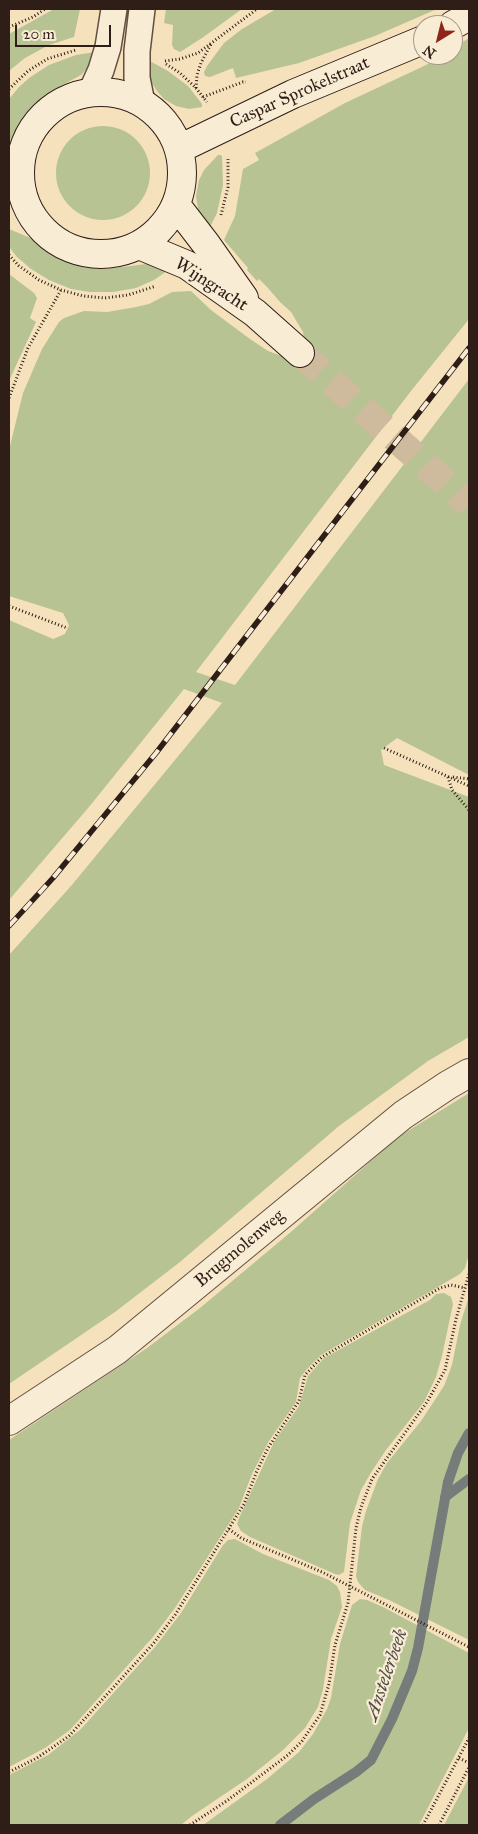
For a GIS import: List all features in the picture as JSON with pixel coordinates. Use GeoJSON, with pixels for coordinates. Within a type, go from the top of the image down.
{"type":"FeatureCollection","features":[{"type":"Feature","properties":{"kind":"main road","name":"Caspar Sprokelstraat"},"geometry":{"type":"LineString","coordinates":[[179,149],[293,94],[413,44]]}},
{"type":"Feature","properties":{"kind":"main road"},"geometry":{"type":"LineString","coordinates":[[91,92],[117,93],[142,102],[164,122],[173,134],[179,149],[182,168],[181,187],[176,205],[167,221],[139,245],[116,253],[91,253],[67,247],[46,233],[15,193],[24,146],[34,126],[56,105],[69,98],[91,92]]}},
{"type":"Feature","properties":{"kind":"main road","name":"Wijngracht"},"geometry":{"type":"LineString","coordinates":[[176,205],[255,313]]}},
{"type":"Feature","properties":{"kind":"main road","name":"Wijngracht"},"geometry":{"type":"LineString","coordinates":[[139,245],[187,265],[255,313],[300,354]]}},
{"type":"Feature","properties":{"kind":"main road","name":"Brugmolenweg"},"geometry":{"type":"LineString","coordinates":[[9,1421],[117,1350],[403,1115],[469,1073]]}},
{"type":"Feature","properties":{"kind":"street"},"geometry":{"type":"LineString","coordinates":[[91,92],[101,70],[108,47],[114,9]]}},
{"type":"Feature","properties":{"kind":"street"},"geometry":{"type":"LineString","coordinates":[[142,9],[137,51],[137,78],[142,102]]}},
{"type":"Feature","properties":{"kind":"path"},"geometry":{"type":"LineString","coordinates":[[9,27],[33,17],[44,9]]}},
{"type":"Feature","properties":{"kind":"path"},"geometry":{"type":"LineString","coordinates":[[203,97],[180,73],[162,61],[189,56],[198,52],[257,9]]}},
{"type":"Feature","properties":{"kind":"path"},"geometry":{"type":"LineString","coordinates":[[196,88],[197,74],[211,44]]}},
{"type":"Feature","properties":{"kind":"path"},"geometry":{"type":"LineString","coordinates":[[9,89],[28,71],[47,60],[74,50],[108,47]]}},
{"type":"Feature","properties":{"kind":"path"},"geometry":{"type":"LineString","coordinates":[[206,244],[218,222],[225,200],[229,176],[228,161]]}},
{"type":"Feature","properties":{"kind":"path"},"geometry":{"type":"LineString","coordinates":[[9,255],[19,266],[39,280],[61,290],[83,296],[105,298],[128,295],[149,289],[169,279],[187,265]]}},
{"type":"Feature","properties":{"kind":"path"},"geometry":{"type":"LineString","coordinates":[[9,398],[28,348],[61,290]]}},
{"type":"Feature","properties":{"kind":"path"},"geometry":{"type":"LineString","coordinates":[[9,606],[67,628]]}},
{"type":"Feature","properties":{"kind":"path"},"geometry":{"type":"LineString","coordinates":[[384,748],[469,786]]}},
{"type":"Feature","properties":{"kind":"path"},"geometry":{"type":"LineString","coordinates":[[448,776],[469,779]]}},
{"type":"Feature","properties":{"kind":"path"},"geometry":{"type":"LineString","coordinates":[[448,776],[452,790],[469,810]]}},
{"type":"Feature","properties":{"kind":"path"},"geometry":{"type":"LineString","coordinates":[[190,1825],[228,1800],[288,1755],[320,1715],[325,1701],[335,1645],[351,1588],[356,1528],[361,1507],[372,1479],[436,1389],[444,1370],[469,1274]]}},
{"type":"Feature","properties":{"kind":"path"},"geometry":{"type":"LineString","coordinates":[[9,1772],[37,1758],[69,1736],[140,1658],[175,1615],[244,1504],[256,1472],[268,1448],[299,1401],[303,1379],[308,1371],[322,1357],[440,1288],[451,1285],[465,1288]]}},
{"type":"Feature","properties":{"kind":"path"},"geometry":{"type":"LineString","coordinates":[[229,1529],[241,1538],[322,1572],[469,1647]]}},
{"type":"Feature","properties":{"kind":"path"},"geometry":{"type":"LineString","coordinates":[[423,1825],[469,1738]]}},
{"type":"Feature","properties":{"kind":"path"},"geometry":{"type":"LineString","coordinates":[[459,1758],[469,1763]]}},
{"type":"Feature","properties":{"kind":"path"},"geometry":{"type":"LineString","coordinates":[[439,1825],[469,1767]]}},
{"type":"Feature","properties":{"kind":"green space"},"geometry":{"type":"Polygon","coordinates":[[[54,9],[80,9],[74,37],[49,45],[25,58],[9,71],[9,34],[54,9]]]}},
{"type":"Feature","properties":{"kind":"green space"},"geometry":{"type":"Polygon","coordinates":[[[166,9],[242,9],[180,52],[174,49],[172,45],[173,25],[164,23],[166,9]]]}},
{"type":"Feature","properties":{"kind":"green space"},"geometry":{"type":"Polygon","coordinates":[[[276,9],[437,9],[423,15],[413,15],[413,19],[375,36],[299,63],[236,78],[233,68],[210,77],[205,76],[204,72],[207,66],[224,43],[242,29],[276,9]]]}},
{"type":"Feature","properties":{"kind":"green space"},"geometry":{"type":"Polygon","coordinates":[[[469,38],[469,319],[411,391],[196,672],[235,685],[469,379],[469,775],[397,738],[381,750],[384,765],[469,797],[469,1037],[428,1061],[339,1126],[180,1262],[115,1312],[9,1384],[9,955],[71,886],[222,703],[184,689],[89,807],[9,900],[9,620],[53,639],[65,634],[69,625],[63,613],[9,596],[9,450],[23,393],[42,349],[59,322],[64,318],[84,311],[107,312],[149,304],[172,292],[191,291],[211,310],[268,351],[290,357],[305,346],[303,332],[291,312],[259,279],[257,281],[224,240],[235,216],[243,169],[259,160],[255,153],[345,103],[426,65],[463,65],[463,42],[469,38]]]}},
{"type":"Feature","properties":{"kind":"green space"},"geometry":{"type":"Polygon","coordinates":[[[95,52],[94,61],[81,75],[55,89],[35,105],[17,129],[9,147],[9,99],[19,87],[49,65],[76,55],[95,52]]]}},
{"type":"Feature","properties":{"kind":"green space"},"geometry":{"type":"Polygon","coordinates":[[[148,60],[168,71],[188,86],[202,104],[202,107],[189,109],[176,106],[164,99],[149,78],[148,60]]]}},
{"type":"Feature","properties":{"kind":"green space"},"geometry":{"type":"Polygon","coordinates":[[[103,126],[121,129],[136,140],[147,155],[150,173],[147,191],[136,206],[121,217],[103,220],[85,217],[70,206],[59,191],[56,173],[59,155],[70,140],[85,129],[103,126]]]}},
{"type":"Feature","properties":{"kind":"green space"},"geometry":{"type":"Polygon","coordinates":[[[218,155],[222,156],[223,185],[217,213],[209,229],[199,215],[196,196],[199,180],[204,170],[218,155]]]}},
{"type":"Feature","properties":{"kind":"green space"},"geometry":{"type":"Polygon","coordinates":[[[9,229],[33,239],[56,256],[82,267],[107,269],[146,264],[170,269],[154,280],[136,288],[113,292],[90,292],[71,289],[49,280],[31,269],[17,257],[9,247],[9,229]]]}},
{"type":"Feature","properties":{"kind":"green space"},"geometry":{"type":"Polygon","coordinates":[[[9,274],[34,293],[37,298],[30,318],[36,322],[9,381],[9,274]]]}},
{"type":"Feature","properties":{"kind":"green space"},"geometry":{"type":"Polygon","coordinates":[[[469,1093],[469,1254],[465,1268],[460,1274],[321,1355],[307,1369],[300,1378],[296,1402],[269,1441],[252,1474],[239,1508],[175,1608],[153,1637],[70,1730],[45,1748],[9,1767],[9,1440],[147,1348],[200,1308],[292,1231],[398,1137],[469,1093]]]}},
{"type":"Feature","properties":{"kind":"green space"},"geometry":{"type":"Polygon","coordinates":[[[444,1293],[451,1297],[453,1304],[436,1377],[424,1402],[386,1450],[361,1490],[350,1523],[344,1572],[339,1575],[335,1574],[250,1537],[241,1531],[237,1524],[239,1518],[274,1442],[299,1406],[308,1376],[324,1358],[430,1300],[436,1294],[444,1293]]]}},
{"type":"Feature","properties":{"kind":"green space"},"geometry":{"type":"Polygon","coordinates":[[[469,1296],[469,1640],[365,1590],[358,1582],[356,1576],[362,1527],[378,1479],[387,1463],[421,1421],[444,1386],[452,1365],[460,1325],[469,1296]]]}},
{"type":"Feature","properties":{"kind":"green space"},"geometry":{"type":"Polygon","coordinates":[[[235,1539],[263,1554],[329,1580],[337,1586],[340,1592],[342,1607],[331,1639],[323,1689],[318,1707],[305,1728],[283,1750],[247,1779],[181,1825],[9,1825],[9,1775],[48,1755],[80,1730],[155,1647],[181,1613],[223,1545],[228,1540],[235,1539]]]}},
{"type":"Feature","properties":{"kind":"green space"},"geometry":{"type":"Polygon","coordinates":[[[360,1599],[385,1608],[469,1653],[469,1728],[419,1825],[203,1825],[267,1779],[299,1752],[313,1734],[331,1698],[340,1644],[352,1605],[360,1599]]]}},
{"type":"Feature","properties":{"kind":"green space"},"geometry":{"type":"Polygon","coordinates":[[[469,1777],[469,1825],[444,1825],[469,1777]]]}},
{"type":"Feature","properties":{"kind":"waterway","name":"Anstelerbeek"},"geometry":{"type":"LineString","coordinates":[[280,1825],[371,1760],[392,1719],[412,1671],[418,1648],[448,1482],[458,1453],[469,1433]]}},
{"type":"Feature","properties":{"kind":"waterway"},"geometry":{"type":"LineString","coordinates":[[445,1497],[469,1479]]}},
{"type":"Feature","properties":{"kind":"tunnel"},"geometry":{"type":"LineString","coordinates":[[300,353],[469,504]]}},
{"type":"Feature","properties":{"kind":"railway"},"geometry":{"type":"LineString","coordinates":[[9,926],[53,878],[156,753],[469,348]]}}]}
